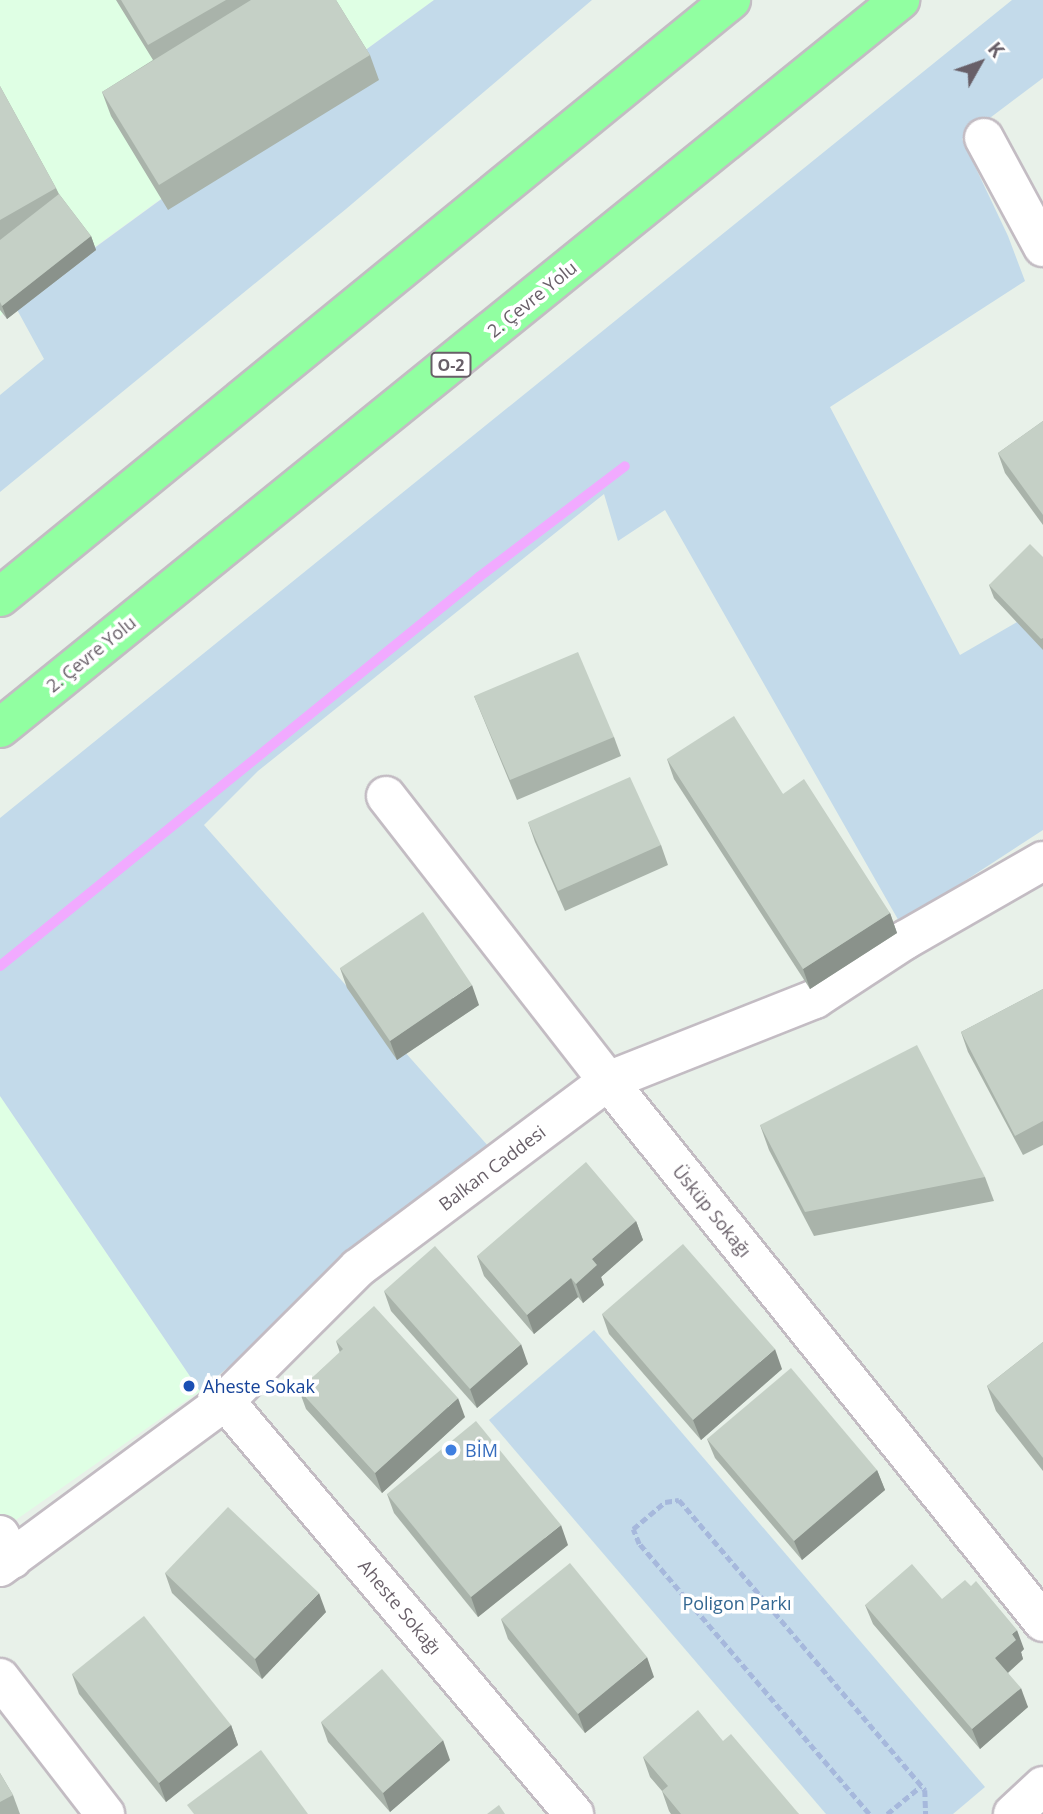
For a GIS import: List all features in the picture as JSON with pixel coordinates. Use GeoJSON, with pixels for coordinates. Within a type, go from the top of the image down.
{"type":"FeatureCollection","features":[{"type":"Feature","properties":{"kind":"highway"},"geometry":{"type":"LineString","coordinates":[[0,597],[731,0]]}},
{"type":"Feature","properties":{"kind":"highway","name":"2. Çevre Yolu"},"geometry":{"type":"LineString","coordinates":[[0,728],[901,0]]}},
{"type":"Feature","properties":{"kind":"street"},"geometry":{"type":"LineString","coordinates":[[984,138],[1043,247]]}},
{"type":"Feature","properties":{"kind":"street","name":"Üsküp Sokağı"},"geometry":{"type":"LineString","coordinates":[[386,796],[608,1081],[1043,1622]]}},
{"type":"Feature","properties":{"kind":"street","name":"Balkan Caddesi"},"geometry":{"type":"LineString","coordinates":[[4,1554],[225,1401],[358,1268],[608,1081],[815,999],[905,940],[1043,861]]}},
{"type":"Feature","properties":{"kind":"street","name":"Aheste Sokağı"},"geometry":{"type":"LineString","coordinates":[[225,1401],[574,1814]]}},
{"type":"Feature","properties":{"kind":"street"},"geometry":{"type":"LineString","coordinates":[[0,1678],[105,1814]]}},
{"type":"Feature","properties":{"kind":"street"},"geometry":{"type":"LineString","coordinates":[[1013,1814],[1043,1786]]}},
{"type":"Feature","properties":{"kind":"path"},"geometry":{"type":"LineString","coordinates":[[869,1814],[639,1544],[633,1534],[634,1529],[665,1502],[679,1500],[925,1790],[926,1814]]}},
{"type":"Feature","properties":{"kind":"path"},"geometry":{"type":"LineString","coordinates":[[887,1814],[921,1786]]}},
{"type":"Feature","properties":{"kind":"shaded area"},"geometry":{"type":"Polygon","coordinates":[[[0,0],[434,0],[0,316],[0,0]]]}},
{"type":"Feature","properties":{"kind":"shaded area"},"geometry":{"type":"Polygon","coordinates":[[[0,1096],[200,1391],[0,1531],[0,1096]]]}},
{"type":"Feature","properties":{"kind":"green space"},"geometry":{"type":"Polygon","coordinates":[[[434,0],[592,0],[346,209],[0,492],[0,395],[44,359],[15,306],[434,0]]]}},
{"type":"Feature","properties":{"kind":"green space"},"geometry":{"type":"Polygon","coordinates":[[[1012,0],[1043,0],[1043,78],[962,139],[1008,236],[1025,281],[830,407],[960,655],[1043,607],[1043,830],[900,923],[665,510],[618,541],[604,494],[258,771],[204,825],[489,1147],[200,1391],[0,1096],[0,818],[1012,0]]]}},
{"type":"Feature","properties":{"kind":"green space","name":"Poligon Parkı"},"geometry":{"type":"Polygon","coordinates":[[[594,1330],[985,1787],[953,1814],[826,1814],[489,1420],[594,1330]]]}},
{"type":"Feature","properties":{"kind":"building"},"geometry":{"type":"Polygon","coordinates":[[[121,0],[226,0],[148,45],[121,0]]]}},
{"type":"Feature","properties":{"kind":"building"},"geometry":{"type":"Polygon","coordinates":[[[251,0],[336,0],[370,55],[159,185],[102,92],[251,0]]]}},
{"type":"Feature","properties":{"kind":"building"},"geometry":{"type":"Polygon","coordinates":[[[0,86],[56,188],[0,220],[0,86]]]}},
{"type":"Feature","properties":{"kind":"building"},"geometry":{"type":"Polygon","coordinates":[[[59,194],[91,236],[2,306],[0,240],[59,194]]]}},
{"type":"Feature","properties":{"kind":"building"},"geometry":{"type":"Polygon","coordinates":[[[1043,421],[1043,515],[998,453],[1043,421]]]}},
{"type":"Feature","properties":{"kind":"building"},"geometry":{"type":"Polygon","coordinates":[[[1030,544],[1043,557],[1041,639],[989,585],[1030,544]]]}},
{"type":"Feature","properties":{"kind":"building"},"geometry":{"type":"Polygon","coordinates":[[[578,652],[614,737],[510,780],[474,696],[578,652]]]}},
{"type":"Feature","properties":{"kind":"building"},"geometry":{"type":"Polygon","coordinates":[[[734,716],[783,794],[804,779],[890,913],[803,969],[667,759],[734,716]]]}},
{"type":"Feature","properties":{"kind":"building"},"geometry":{"type":"Polygon","coordinates":[[[630,777],[661,845],[558,891],[528,822],[630,777]]]}},
{"type":"Feature","properties":{"kind":"building"},"geometry":{"type":"Polygon","coordinates":[[[423,912],[472,985],[390,1041],[340,968],[423,912]]]}},
{"type":"Feature","properties":{"kind":"building"},"geometry":{"type":"Polygon","coordinates":[[[1043,989],[1043,1121],[1015,1136],[961,1032],[1043,989]]]}},
{"type":"Feature","properties":{"kind":"building"},"geometry":{"type":"Polygon","coordinates":[[[917,1045],[985,1177],[805,1212],[760,1125],[917,1045]]]}},
{"type":"Feature","properties":{"kind":"building"},"geometry":{"type":"Polygon","coordinates":[[[586,1162],[636,1221],[592,1259],[597,1265],[576,1284],[571,1278],[527,1315],[477,1256],[586,1162]]]}},
{"type":"Feature","properties":{"kind":"building"},"geometry":{"type":"Polygon","coordinates":[[[683,1244],[775,1349],[693,1420],[602,1314],[683,1244]]]}},
{"type":"Feature","properties":{"kind":"building"},"geometry":{"type":"Polygon","coordinates":[[[435,1246],[521,1344],[470,1389],[384,1291],[435,1246]]]}},
{"type":"Feature","properties":{"kind":"building"},"geometry":{"type":"Polygon","coordinates":[[[374,1306],[458,1398],[375,1473],[299,1390],[343,1349],[336,1341],[374,1306]]]}},
{"type":"Feature","properties":{"kind":"building"},"geometry":{"type":"Polygon","coordinates":[[[1043,1342],[1043,1458],[987,1386],[1043,1342]]]}},
{"type":"Feature","properties":{"kind":"building"},"geometry":{"type":"Polygon","coordinates":[[[791,1368],[877,1470],[794,1541],[707,1439],[791,1368]]]}},
{"type":"Feature","properties":{"kind":"building"},"geometry":{"type":"Polygon","coordinates":[[[476,1421],[561,1525],[471,1597],[387,1494],[476,1421]]]}},
{"type":"Feature","properties":{"kind":"building"},"geometry":{"type":"Polygon","coordinates":[[[228,1507],[319,1593],[255,1659],[165,1573],[228,1507]]]}},
{"type":"Feature","properties":{"kind":"building"},"geometry":{"type":"Polygon","coordinates":[[[570,1563],[647,1657],[578,1714],[501,1619],[570,1563]]]}},
{"type":"Feature","properties":{"kind":"building"},"geometry":{"type":"Polygon","coordinates":[[[912,1564],[942,1599],[965,1580],[971,1586],[976,1581],[1017,1630],[1012,1634],[1016,1640],[995,1658],[1021,1688],[972,1729],[865,1605],[912,1564]]]}},
{"type":"Feature","properties":{"kind":"building"},"geometry":{"type":"Polygon","coordinates":[[[144,1616],[231,1725],[159,1783],[72,1674],[144,1616]]]}},
{"type":"Feature","properties":{"kind":"building"},"geometry":{"type":"Polygon","coordinates":[[[382,1669],[443,1740],[383,1793],[321,1722],[382,1669]]]}},
{"type":"Feature","properties":{"kind":"building"},"geometry":{"type":"Polygon","coordinates":[[[698,1710],[723,1741],[731,1734],[799,1814],[681,1814],[662,1791],[668,1786],[643,1757],[698,1710]]]}},
{"type":"Feature","properties":{"kind":"building"},"geometry":{"type":"Polygon","coordinates":[[[261,1750],[308,1814],[194,1814],[187,1805],[261,1750]]]}},
{"type":"Feature","properties":{"kind":"building"},"geometry":{"type":"Polygon","coordinates":[[[0,1773],[13,1795],[0,1802],[0,1773]]]}},
{"type":"Feature","properties":{"kind":"building"},"geometry":{"type":"Polygon","coordinates":[[[499,1805],[505,1814],[487,1814],[499,1805]]]}},
{"type":"Feature","properties":{"kind":"waterway"},"geometry":{"type":"LineString","coordinates":[[0,966],[479,577],[625,466]]}},
{"type":"Feature","properties":{"kind":"place","name":"Aheste Sokak"},"geometry":{"type":"Point","coordinates":[189,1386]}},
{"type":"Feature","properties":{"kind":"place","name":"BİM"},"geometry":{"type":"Point","coordinates":[451,1450]}}]}
